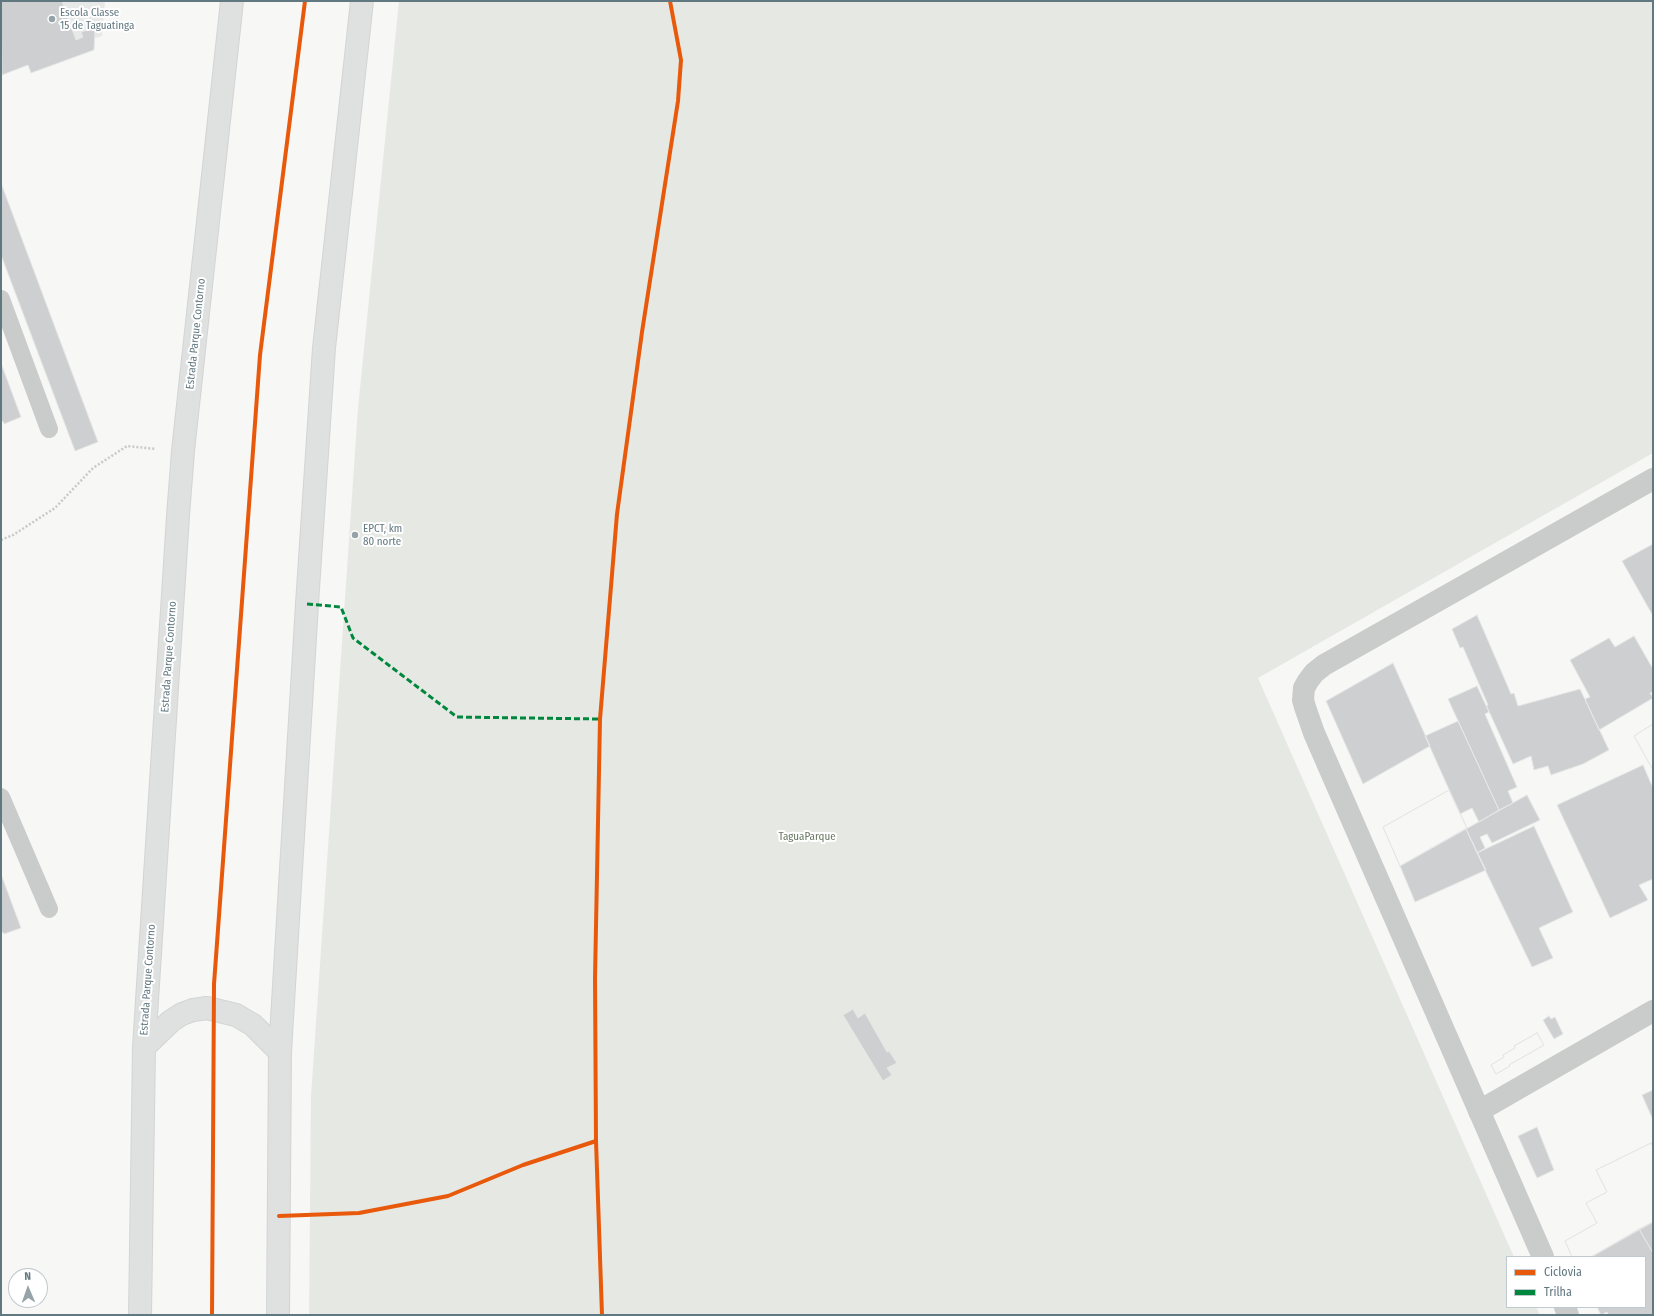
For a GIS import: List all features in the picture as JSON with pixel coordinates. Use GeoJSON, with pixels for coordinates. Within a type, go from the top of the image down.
{"type":"FeatureCollection","features":[{"type":"Feature","properties":{"kind":"highway","name":"Estrada Parque Contorno"},"geometry":{"type":"LineString","coordinates":[[140,1315],[144,1047],[178,516],[183,451],[232,1]]}},
{"type":"Feature","properties":{"kind":"highway"},"geometry":{"type":"LineString","coordinates":[[278,1315],[280,1052],[324,348],[362,1]]}},
{"type":"Feature","properties":{"kind":"highway"},"geometry":{"type":"LineString","coordinates":[[144,1047],[182,1014],[193,1010],[207,1008],[236,1015],[253,1025],[280,1052]]}},
{"type":"Feature","properties":{"kind":"street"},"geometry":{"type":"LineString","coordinates":[[1543,1256],[1314,733],[1303,700],[1304,688],[1314,673],[1324,666],[1653,479]]}},
{"type":"Feature","properties":{"kind":"street"},"geometry":{"type":"LineString","coordinates":[[1479,1111],[1653,1011]]}},
{"type":"Feature","properties":{"kind":"lane"},"geometry":{"type":"LineString","coordinates":[[1,300],[49,429]]}},
{"type":"Feature","properties":{"kind":"lane"},"geometry":{"type":"LineString","coordinates":[[1,797],[49,909]]}},
{"type":"Feature","properties":{"kind":"path"},"geometry":{"type":"LineString","coordinates":[[1,540],[13,535],[55,508],[93,468],[127,446],[183,451]]}},
{"type":"Feature","properties":{"kind":"shaded area","name":"Escola Classe 15 de Taguatinga"},"geometry":{"type":"Polygon","coordinates":[[[1,1],[105,1],[102,36],[6,66],[1,52],[1,1]]]}},
{"type":"Feature","properties":{"kind":"green space","name":"TaguaParque"},"geometry":{"type":"Polygon","coordinates":[[[399,1],[1653,1],[1653,453],[1258,678],[1514,1256],[1506,1256],[1506,1308],[1536,1308],[1540,1315],[309,1315],[311,1096],[358,408],[399,1]]]}},
{"type":"Feature","properties":{"kind":"building","name":"Escola Classe 15 de Taguatinga"},"geometry":{"type":"Polygon","coordinates":[[[1,1],[62,1],[76,40],[83,37],[81,32],[95,28],[94,50],[31,73],[28,65],[2,75],[1,1]]]}},
{"type":"Feature","properties":{"kind":"building"},"geometry":{"type":"Polygon","coordinates":[[[1,183],[98,442],[75,451],[1,255],[1,183]]]}},
{"type":"Feature","properties":{"kind":"building"},"geometry":{"type":"Polygon","coordinates":[[[1,363],[21,417],[4,424],[3,421],[1,422],[1,363]]]}},
{"type":"Feature","properties":{"kind":"building"},"geometry":{"type":"Polygon","coordinates":[[[1653,544],[1653,616],[1622,561],[1653,544]]]}},
{"type":"Feature","properties":{"kind":"building"},"geometry":{"type":"Polygon","coordinates":[[[1477,615],[1511,694],[1514,693],[1518,706],[1580,689],[1609,750],[1583,764],[1551,775],[1548,766],[1534,770],[1531,756],[1513,764],[1486,706],[1488,705],[1463,647],[1460,648],[1452,629],[1477,615]]]}},
{"type":"Feature","properties":{"kind":"building"},"geometry":{"type":"Polygon","coordinates":[[[1634,636],[1653,669],[1653,692],[1650,693],[1653,698],[1599,730],[1585,699],[1590,697],[1570,660],[1609,638],[1615,647],[1634,636]]]}},
{"type":"Feature","properties":{"kind":"building"},"geometry":{"type":"Polygon","coordinates":[[[1393,663],[1430,746],[1363,784],[1326,701],[1393,663]]]}},
{"type":"Feature","properties":{"kind":"building"},"geometry":{"type":"Polygon","coordinates":[[[1477,686],[1489,712],[1485,714],[1517,787],[1508,791],[1513,803],[1499,810],[1448,699],[1477,686]]]}},
{"type":"Feature","properties":{"kind":"building"},"geometry":{"type":"Polygon","coordinates":[[[1458,721],[1499,810],[1479,822],[1472,808],[1460,814],[1425,736],[1458,721]]]}},
{"type":"Feature","properties":{"kind":"building"},"geometry":{"type":"Polygon","coordinates":[[[1653,724],[1653,770],[1634,736],[1653,724]]]}},
{"type":"Feature","properties":{"kind":"building"},"geometry":{"type":"Polygon","coordinates":[[[1653,724],[1653,770],[1634,736],[1653,724]]]}},
{"type":"Feature","properties":{"kind":"building"},"geometry":{"type":"Polygon","coordinates":[[[1643,765],[1653,788],[1653,879],[1639,885],[1648,900],[1610,918],[1557,805],[1643,765]]]}},
{"type":"Feature","properties":{"kind":"building"},"geometry":{"type":"Polygon","coordinates":[[[1449,790],[1467,828],[1400,866],[1383,827],[1449,790]]]}},
{"type":"Feature","properties":{"kind":"building"},"geometry":{"type":"Polygon","coordinates":[[[1449,790],[1467,828],[1400,866],[1383,827],[1449,790]]]}},
{"type":"Feature","properties":{"kind":"building"},"geometry":{"type":"Polygon","coordinates":[[[1527,795],[1540,820],[1492,843],[1487,834],[1480,837],[1485,848],[1477,853],[1466,829],[1527,795]]]}},
{"type":"Feature","properties":{"kind":"building"},"geometry":{"type":"Polygon","coordinates":[[[1534,826],[1573,912],[1539,928],[1553,958],[1532,967],[1477,853],[1534,826]]]}},
{"type":"Feature","properties":{"kind":"building"},"geometry":{"type":"Polygon","coordinates":[[[1466,829],[1486,870],[1415,902],[1400,866],[1466,829]]]}},
{"type":"Feature","properties":{"kind":"building"},"geometry":{"type":"Polygon","coordinates":[[[1,874],[21,928],[4,934],[3,932],[1,933],[1,874]]]}},
{"type":"Feature","properties":{"kind":"building"},"geometry":{"type":"Polygon","coordinates":[[[853,1009],[858,1018],[865,1013],[887,1052],[889,1051],[897,1063],[887,1068],[892,1075],[883,1081],[843,1015],[853,1009]]]}},
{"type":"Feature","properties":{"kind":"building"},"geometry":{"type":"Polygon","coordinates":[[[1549,1016],[1551,1019],[1555,1017],[1563,1034],[1554,1039],[1543,1020],[1549,1016]]]}},
{"type":"Feature","properties":{"kind":"building"},"geometry":{"type":"Polygon","coordinates":[[[1537,1033],[1544,1045],[1496,1074],[1491,1065],[1504,1057],[1503,1055],[1515,1048],[1514,1046],[1537,1033]]]}},
{"type":"Feature","properties":{"kind":"building"},"geometry":{"type":"Polygon","coordinates":[[[1537,1033],[1544,1045],[1496,1074],[1491,1065],[1504,1057],[1503,1055],[1515,1048],[1514,1046],[1537,1033]]]}},
{"type":"Feature","properties":{"kind":"building"},"geometry":{"type":"Polygon","coordinates":[[[1653,1090],[1653,1120],[1642,1095],[1653,1090]]]}},
{"type":"Feature","properties":{"kind":"building"},"geometry":{"type":"Polygon","coordinates":[[[1537,1127],[1554,1170],[1537,1178],[1518,1136],[1537,1127]]]}},
{"type":"Feature","properties":{"kind":"building"},"geometry":{"type":"Polygon","coordinates":[[[1651,1143],[1653,1147],[1653,1222],[1593,1256],[1572,1256],[1565,1241],[1597,1223],[1586,1203],[1607,1192],[1596,1170],[1651,1143]]]}},
{"type":"Feature","properties":{"kind":"building"},"geometry":{"type":"Polygon","coordinates":[[[1651,1143],[1653,1147],[1653,1222],[1593,1256],[1572,1256],[1565,1241],[1597,1223],[1586,1203],[1607,1192],[1596,1170],[1651,1143]]]}},
{"type":"Feature","properties":{"kind":"building"},"geometry":{"type":"Polygon","coordinates":[[[1653,1222],[1653,1253],[1639,1229],[1653,1222]]]}},
{"type":"Feature","properties":{"kind":"building"},"geometry":{"type":"Polygon","coordinates":[[[1639,1229],[1653,1253],[1653,1315],[1608,1315],[1607,1312],[1601,1315],[1598,1308],[1646,1308],[1646,1256],[1593,1256],[1639,1229]]]}},
{"type":"Feature","properties":{"kind":"marked path"},"geometry":{"type":"LineString","coordinates":[[307,604],[341,607],[353,638],[457,717],[600,719]]}},
{"type":"Feature","properties":{"kind":"cycle path"},"geometry":{"type":"LineString","coordinates":[[212,1315],[214,984],[260,355],[305,1]]}},
{"type":"Feature","properties":{"kind":"cycle path"},"geometry":{"type":"LineString","coordinates":[[602,1315],[596,1141],[595,978],[600,719],[617,514],[642,332],[678,101],[681,60],[670,1]]}},
{"type":"Feature","properties":{"kind":"cycle path"},"geometry":{"type":"LineString","coordinates":[[279,1216],[359,1213],[448,1196],[523,1165],[596,1141]]}},
{"type":"Feature","properties":{"kind":"place","name":"Escola Classe 15 de Taguatinga"},"geometry":{"type":"Point","coordinates":[52,19]}},
{"type":"Feature","properties":{"kind":"place","name":"EPCT, km 80 norte"},"geometry":{"type":"Point","coordinates":[355,535]}}]}
